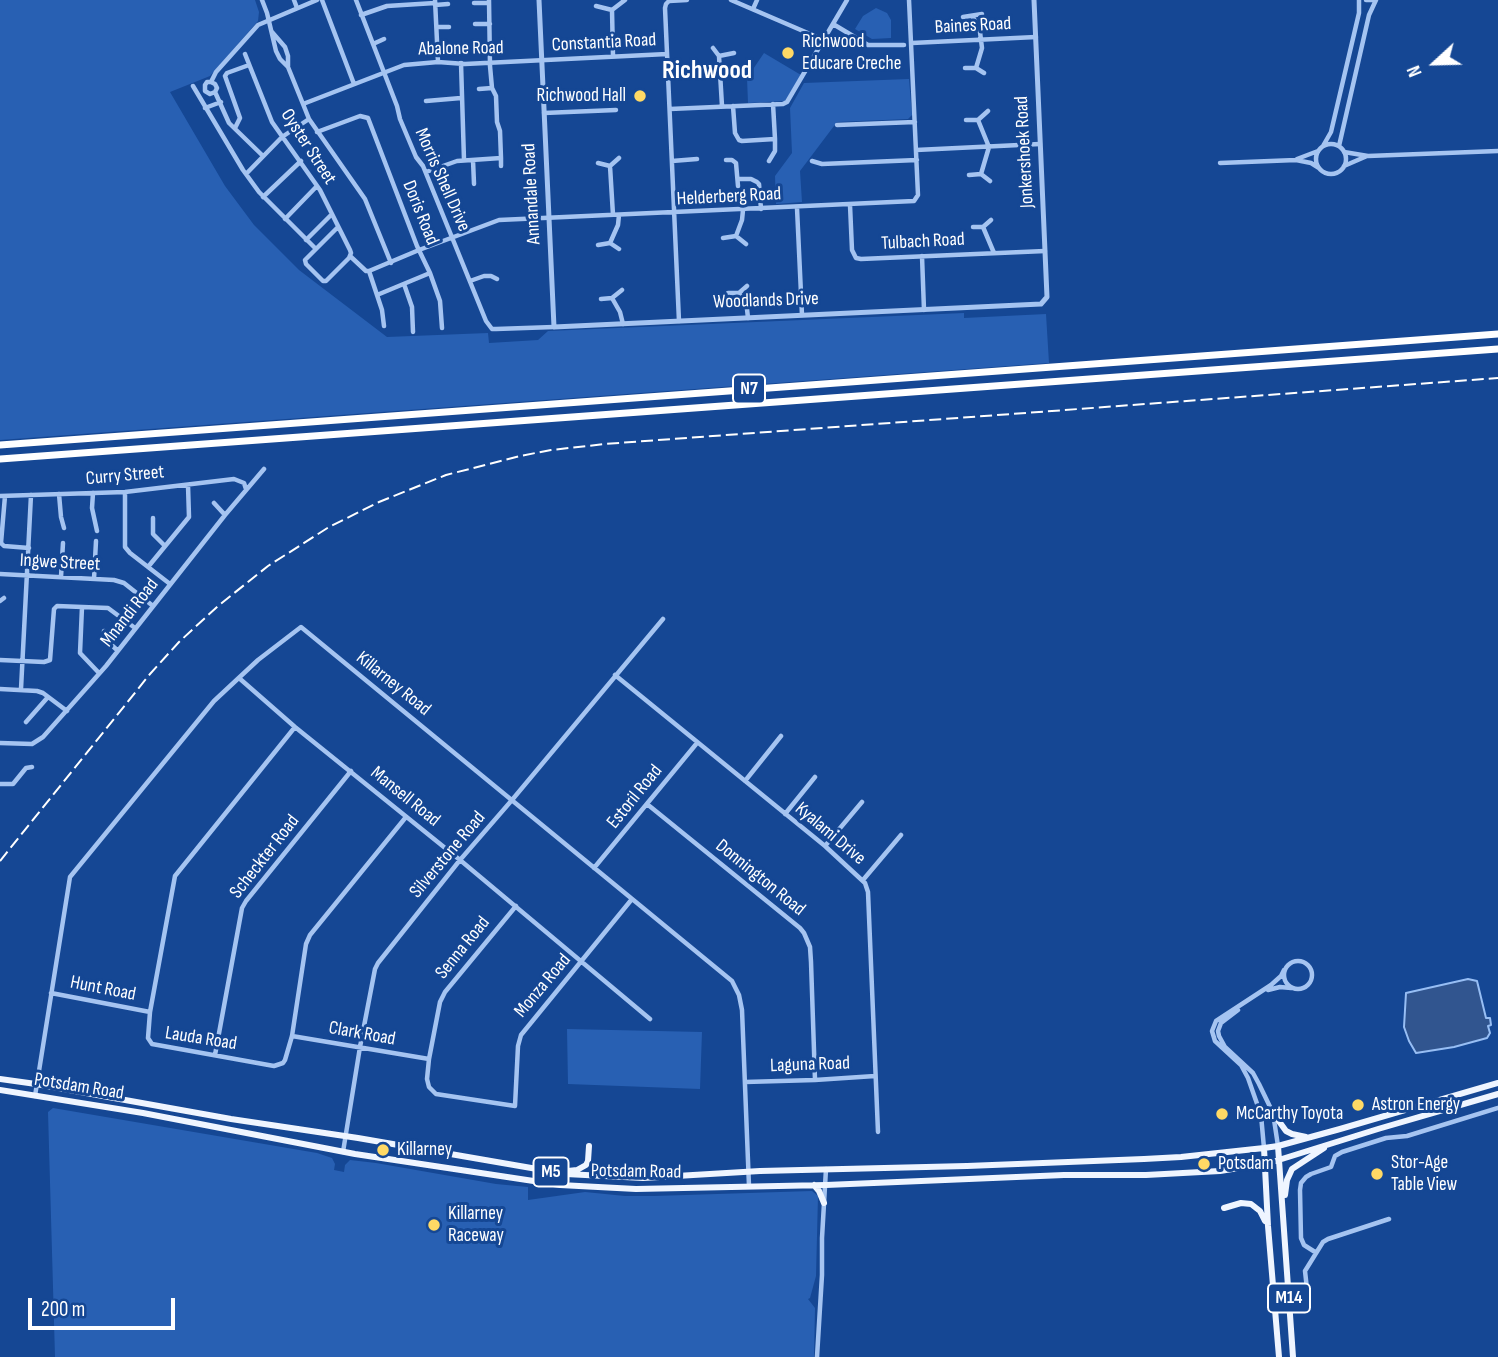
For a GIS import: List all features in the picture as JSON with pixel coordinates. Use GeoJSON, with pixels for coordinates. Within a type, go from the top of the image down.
{"type":"FeatureCollection","features":[{"type":"Feature","properties":{"kind":"highway","name":"N7"},"geometry":{"type":"LineString","coordinates":[[0,445],[1498,334]]}},
{"type":"Feature","properties":{"kind":"highway","name":"N7"},"geometry":{"type":"LineString","coordinates":[[0,459],[1498,349]]}},
{"type":"Feature","properties":{"kind":"main road","name":"Potsdam Road"},"geometry":{"type":"LineString","coordinates":[[0,1079],[594,1177],[643,1178],[749,1171],[1181,1157],[1278,1146]]}},
{"type":"Feature","properties":{"kind":"main road","name":"M5"},"geometry":{"type":"LineString","coordinates":[[1278,1146],[1498,1083]]}},
{"type":"Feature","properties":{"kind":"main road","name":"Potsdam Road"},"geometry":{"type":"LineString","coordinates":[[0,1090],[142,1113],[343,1152],[589,1187],[749,1187],[1064,1175],[1149,1175],[1220,1171],[1279,1161]]}},
{"type":"Feature","properties":{"kind":"main road","name":"M5"},"geometry":{"type":"LineString","coordinates":[[1279,1161],[1498,1094]]}},
{"type":"Feature","properties":{"kind":"main road"},"geometry":{"type":"LineString","coordinates":[[1273,1113],[1286,1131],[1309,1138]]}},
{"type":"Feature","properties":{"kind":"main road"},"geometry":{"type":"LineString","coordinates":[[1283,1211],[1286,1183],[1291,1171],[1327,1145]]}},
{"type":"Feature","properties":{"kind":"main road"},"geometry":{"type":"LineString","coordinates":[[548,1171],[570,1171],[584,1167],[588,1161],[589,1146]]}},
{"type":"Feature","properties":{"kind":"main road","name":"M14"},"geometry":{"type":"LineString","coordinates":[[1278,1146],[1293,1357]]}},
{"type":"Feature","properties":{"kind":"main road","name":"M14"},"geometry":{"type":"LineString","coordinates":[[1264,1148],[1279,1357]]}},
{"type":"Feature","properties":{"kind":"main road"},"geometry":{"type":"LineString","coordinates":[[1147,1158],[1149,1175]]}},
{"type":"Feature","properties":{"kind":"main road"},"geometry":{"type":"LineString","coordinates":[[814,1185],[824,1203]]}},
{"type":"Feature","properties":{"kind":"main road"},"geometry":{"type":"LineString","coordinates":[[1224,1208],[1241,1203],[1251,1204],[1260,1211],[1268,1226]]}},
{"type":"Feature","properties":{"kind":"street"},"geometry":{"type":"LineString","coordinates":[[262,0],[276,51],[288,67]]}},
{"type":"Feature","properties":{"kind":"street"},"geometry":{"type":"LineString","coordinates":[[294,0],[297,8]]}},
{"type":"Feature","properties":{"kind":"street"},"geometry":{"type":"LineString","coordinates":[[215,92],[210,94],[205,91],[206,83],[211,82],[216,72],[254,28],[319,0],[354,84]]}},
{"type":"Feature","properties":{"kind":"street","name":"Morris Shell Drive"},"geometry":{"type":"LineString","coordinates":[[356,0],[414,153],[426,172],[489,326]]}},
{"type":"Feature","properties":{"kind":"street","name":"Annandale Road"},"geometry":{"type":"LineString","coordinates":[[540,0],[554,327]]}},
{"type":"Feature","properties":{"kind":"street"},"geometry":{"type":"LineString","coordinates":[[612,10],[625,0]]}},
{"type":"Feature","properties":{"kind":"street"},"geometry":{"type":"LineString","coordinates":[[678,321],[666,4],[669,1],[687,0]]}},
{"type":"Feature","properties":{"kind":"street"},"geometry":{"type":"LineString","coordinates":[[731,0],[824,40]]}},
{"type":"Feature","properties":{"kind":"street"},"geometry":{"type":"LineString","coordinates":[[753,9],[757,0]]}},
{"type":"Feature","properties":{"kind":"street"},"geometry":{"type":"LineString","coordinates":[[670,109],[783,104],[789,99],[848,0]]}},
{"type":"Feature","properties":{"kind":"street"},"geometry":{"type":"LineString","coordinates":[[812,161],[822,164],[917,160],[909,0]]}},
{"type":"Feature","properties":{"kind":"street","name":"Jonkershoek Road"},"geometry":{"type":"LineString","coordinates":[[1034,0],[1047,297],[1045,302]]}},
{"type":"Feature","properties":{"kind":"street"},"geometry":{"type":"LineString","coordinates":[[1319,168],[1316,160],[1320,148],[1331,132],[1360,9],[1359,0]]}},
{"type":"Feature","properties":{"kind":"street"},"geometry":{"type":"LineString","coordinates":[[1339,146],[1369,15],[1375,0],[1366,0]]}},
{"type":"Feature","properties":{"kind":"street"},"geometry":{"type":"LineString","coordinates":[[474,3],[489,1],[489,62],[492,88],[496,96],[501,166]]}},
{"type":"Feature","properties":{"kind":"street"},"geometry":{"type":"LineString","coordinates":[[361,15],[399,2],[448,4]]}},
{"type":"Feature","properties":{"kind":"street"},"geometry":{"type":"LineString","coordinates":[[435,3],[438,62]]}},
{"type":"Feature","properties":{"kind":"street"},"geometry":{"type":"LineString","coordinates":[[596,6],[612,10]]}},
{"type":"Feature","properties":{"kind":"street"},"geometry":{"type":"LineString","coordinates":[[612,10],[613,57]]}},
{"type":"Feature","properties":{"kind":"street"},"geometry":{"type":"LineString","coordinates":[[963,17],[982,14]]}},
{"type":"Feature","properties":{"kind":"street"},"geometry":{"type":"LineString","coordinates":[[973,16],[982,40],[976,68]]}},
{"type":"Feature","properties":{"kind":"street"},"geometry":{"type":"LineString","coordinates":[[475,24],[490,24]]}},
{"type":"Feature","properties":{"kind":"street"},"geometry":{"type":"LineString","coordinates":[[833,24],[868,45],[904,45]]}},
{"type":"Feature","properties":{"kind":"street"},"geometry":{"type":"LineString","coordinates":[[437,27],[449,27]]}},
{"type":"Feature","properties":{"kind":"street"},"geometry":{"type":"LineString","coordinates":[[271,30],[285,47],[288,67],[309,118],[365,200],[391,263]]}},
{"type":"Feature","properties":{"kind":"street","name":"Baines Road"},"geometry":{"type":"LineString","coordinates":[[912,43],[1036,37]]}},
{"type":"Feature","properties":{"kind":"street"},"geometry":{"type":"LineString","coordinates":[[373,44],[384,39]]}},
{"type":"Feature","properties":{"kind":"street"},"geometry":{"type":"LineString","coordinates":[[476,45],[489,44]]}},
{"type":"Feature","properties":{"kind":"street"},"geometry":{"type":"LineString","coordinates":[[438,48],[451,47]]}},
{"type":"Feature","properties":{"kind":"street"},"geometry":{"type":"LineString","coordinates":[[713,48],[719,56],[722,106]]}},
{"type":"Feature","properties":{"kind":"street"},"geometry":{"type":"LineString","coordinates":[[719,56],[734,53]]}},
{"type":"Feature","properties":{"kind":"street","name":"Oyster Street"},"geometry":{"type":"LineString","coordinates":[[245,54],[271,118],[317,186],[351,255],[369,271]]}},
{"type":"Feature","properties":{"kind":"street","name":"Constantia Road"},"geometry":{"type":"LineString","coordinates":[[542,60],[667,54]]}},
{"type":"Feature","properties":{"kind":"street","name":"Abalone Road"},"geometry":{"type":"LineString","coordinates":[[303,104],[404,65],[542,60]]}},
{"type":"Feature","properties":{"kind":"street"},"geometry":{"type":"LineString","coordinates":[[461,63],[464,160]]}},
{"type":"Feature","properties":{"kind":"street"},"geometry":{"type":"LineString","coordinates":[[234,128],[240,118],[225,76],[249,65]]}},
{"type":"Feature","properties":{"kind":"street"},"geometry":{"type":"LineString","coordinates":[[965,68],[976,68],[984,74]]}},
{"type":"Feature","properties":{"kind":"street"},"geometry":{"type":"LineString","coordinates":[[211,82],[216,86],[215,92],[229,123],[263,156]]}},
{"type":"Feature","properties":{"kind":"street"},"geometry":{"type":"LineString","coordinates":[[193,86],[246,174],[263,197],[316,250]]}},
{"type":"Feature","properties":{"kind":"street"},"geometry":{"type":"LineString","coordinates":[[479,89],[492,88]]}},
{"type":"Feature","properties":{"kind":"street"},"geometry":{"type":"LineString","coordinates":[[425,101],[461,98]]}},
{"type":"Feature","properties":{"kind":"street"},"geometry":{"type":"LineString","coordinates":[[205,108],[221,102]]}},
{"type":"Feature","properties":{"kind":"street"},"geometry":{"type":"LineString","coordinates":[[769,161],[775,151],[773,104]]}},
{"type":"Feature","properties":{"kind":"street"},"geometry":{"type":"LineString","coordinates":[[733,106],[734,129],[739,140],[775,139]]}},
{"type":"Feature","properties":{"kind":"street"},"geometry":{"type":"LineString","coordinates":[[544,113],[616,110]]}},
{"type":"Feature","properties":{"kind":"street"},"geometry":{"type":"LineString","coordinates":[[966,120],[978,120],[988,111]]}},
{"type":"Feature","properties":{"kind":"street","name":"Doris Road"},"geometry":{"type":"LineString","coordinates":[[317,132],[360,116],[368,118],[440,301],[442,328]]}},
{"type":"Feature","properties":{"kind":"street"},"geometry":{"type":"LineString","coordinates":[[246,174],[282,137],[309,118]]}},
{"type":"Feature","properties":{"kind":"street"},"geometry":{"type":"LineString","coordinates":[[978,120],[989,147],[981,174]]}},
{"type":"Feature","properties":{"kind":"street"},"geometry":{"type":"LineString","coordinates":[[837,125],[915,122]]}},
{"type":"Feature","properties":{"kind":"street"},"geometry":{"type":"LineString","coordinates":[[916,150],[1040,144]]}},
{"type":"Feature","properties":{"kind":"street"},"geometry":{"type":"LineString","coordinates":[[1296,160],[1331,144],[1339,146],[1344,152],[1344,166]]}},
{"type":"Feature","properties":{"kind":"street"},"geometry":{"type":"LineString","coordinates":[[1344,152],[1368,156],[1498,151]]}},
{"type":"Feature","properties":{"kind":"street"},"geometry":{"type":"LineString","coordinates":[[1220,163],[1296,160],[1311,163],[1330,174],[1368,156]]}},
{"type":"Feature","properties":{"kind":"street"},"geometry":{"type":"LineString","coordinates":[[426,172],[453,162],[501,158]]}},
{"type":"Feature","properties":{"kind":"street"},"geometry":{"type":"LineString","coordinates":[[610,166],[619,158]]}},
{"type":"Feature","properties":{"kind":"street"},"geometry":{"type":"LineString","coordinates":[[672,160],[697,159]]}},
{"type":"Feature","properties":{"kind":"street"},"geometry":{"type":"LineString","coordinates":[[473,160],[474,184]]}},
{"type":"Feature","properties":{"kind":"street"},"geometry":{"type":"LineString","coordinates":[[726,160],[736,163],[738,182],[751,178],[759,184],[761,209]]}},
{"type":"Feature","properties":{"kind":"street","name":"Helderberg Road"},"geometry":{"type":"LineString","coordinates":[[549,219],[911,202],[916,200],[918,195],[917,160]]}},
{"type":"Feature","properties":{"kind":"street"},"geometry":{"type":"LineString","coordinates":[[263,197],[301,161]]}},
{"type":"Feature","properties":{"kind":"street"},"geometry":{"type":"LineString","coordinates":[[598,163],[610,166]]}},
{"type":"Feature","properties":{"kind":"street"},"geometry":{"type":"LineString","coordinates":[[610,166],[618,225],[610,243]]}},
{"type":"Feature","properties":{"kind":"street"},"geometry":{"type":"LineString","coordinates":[[969,175],[981,174],[990,181]]}},
{"type":"Feature","properties":{"kind":"street"},"geometry":{"type":"LineString","coordinates":[[285,219],[317,186]]}},
{"type":"Feature","properties":{"kind":"street","name":"Tulbach Road"},"geometry":{"type":"LineString","coordinates":[[850,205],[852,250],[856,258],[861,260],[1045,251]]}},
{"type":"Feature","properties":{"kind":"street"},"geometry":{"type":"LineString","coordinates":[[797,208],[802,315]]}},
{"type":"Feature","properties":{"kind":"street"},"geometry":{"type":"LineString","coordinates":[[736,236],[743,210]]}},
{"type":"Feature","properties":{"kind":"street"},"geometry":{"type":"LineString","coordinates":[[306,240],[332,214]]}},
{"type":"Feature","properties":{"kind":"street"},"geometry":{"type":"LineString","coordinates":[[384,326],[382,310],[369,271],[496,221],[549,219]]}},
{"type":"Feature","properties":{"kind":"street"},"geometry":{"type":"LineString","coordinates":[[973,227],[983,227],[991,220]]}},
{"type":"Feature","properties":{"kind":"street"},"geometry":{"type":"LineString","coordinates":[[338,227],[305,262],[326,281],[351,255]]}},
{"type":"Feature","properties":{"kind":"street"},"geometry":{"type":"LineString","coordinates":[[983,227],[994,253]]}},
{"type":"Feature","properties":{"kind":"street"},"geometry":{"type":"LineString","coordinates":[[723,238],[736,236],[746,244]]}},
{"type":"Feature","properties":{"kind":"street"},"geometry":{"type":"LineString","coordinates":[[598,244],[610,243],[619,249]]}},
{"type":"Feature","properties":{"kind":"street"},"geometry":{"type":"LineString","coordinates":[[922,256],[924,310]]}},
{"type":"Feature","properties":{"kind":"street"},"geometry":{"type":"LineString","coordinates":[[377,295],[430,273]]}},
{"type":"Feature","properties":{"kind":"street"},"geometry":{"type":"LineString","coordinates":[[470,281],[484,276],[497,279]]}},
{"type":"Feature","properties":{"kind":"street"},"geometry":{"type":"LineString","coordinates":[[404,284],[412,307],[413,332]]}},
{"type":"Feature","properties":{"kind":"street"},"geometry":{"type":"LineString","coordinates":[[728,293],[739,293],[747,286]]}},
{"type":"Feature","properties":{"kind":"street"},"geometry":{"type":"LineString","coordinates":[[601,299],[612,298],[622,290]]}},
{"type":"Feature","properties":{"kind":"street"},"geometry":{"type":"LineString","coordinates":[[739,293],[748,317]]}},
{"type":"Feature","properties":{"kind":"street"},"geometry":{"type":"LineString","coordinates":[[612,298],[623,324]]}},
{"type":"Feature","properties":{"kind":"street","name":"Woodlands Drive"},"geometry":{"type":"LineString","coordinates":[[489,326],[496,329],[554,327],[1038,305],[1045,302]]}},
{"type":"Feature","properties":{"kind":"street","name":"Mnandi Road"},"geometry":{"type":"LineString","coordinates":[[0,743],[34,743],[43,737],[99,673],[264,469]]}},
{"type":"Feature","properties":{"kind":"street","name":"Curry Street"},"geometry":{"type":"LineString","coordinates":[[2,496],[125,492],[238,479],[244,483],[246,490]]}},
{"type":"Feature","properties":{"kind":"street"},"geometry":{"type":"LineString","coordinates":[[148,567],[189,517],[188,484]]}},
{"type":"Feature","properties":{"kind":"street"},"geometry":{"type":"LineString","coordinates":[[125,492],[125,547],[170,584]]}},
{"type":"Feature","properties":{"kind":"street"},"geometry":{"type":"LineString","coordinates":[[93,493],[92,508],[97,531]]}},
{"type":"Feature","properties":{"kind":"street"},"geometry":{"type":"LineString","coordinates":[[21,689],[31,495]]}},
{"type":"Feature","properties":{"kind":"street"},"geometry":{"type":"LineString","coordinates":[[59,495],[64,528]]}},
{"type":"Feature","properties":{"kind":"street"},"geometry":{"type":"LineString","coordinates":[[2,496],[1,543],[4,546],[29,548]]}},
{"type":"Feature","properties":{"kind":"street"},"geometry":{"type":"LineString","coordinates":[[214,503],[225,515]]}},
{"type":"Feature","properties":{"kind":"street"},"geometry":{"type":"LineString","coordinates":[[153,518],[153,534],[165,546]]}},
{"type":"Feature","properties":{"kind":"street"},"geometry":{"type":"LineString","coordinates":[[94,579],[96,541]]}},
{"type":"Feature","properties":{"kind":"street"},"geometry":{"type":"LineString","coordinates":[[61,578],[64,543]]}},
{"type":"Feature","properties":{"kind":"street","name":"Ingwe Street"},"geometry":{"type":"LineString","coordinates":[[0,574],[114,579],[153,606]]}},
{"type":"Feature","properties":{"kind":"street"},"geometry":{"type":"LineString","coordinates":[[0,660],[50,660],[56,606],[110,609],[135,628]]}},
{"type":"Feature","properties":{"kind":"street"},"geometry":{"type":"LineString","coordinates":[[82,607],[80,653],[99,673]]}},
{"type":"Feature","properties":{"kind":"street","name":"Silverstone Road"},"geometry":{"type":"LineString","coordinates":[[343,1152],[376,966],[460,860],[663,619]]}},
{"type":"Feature","properties":{"kind":"street","name":"Killarney Road"},"geometry":{"type":"LineString","coordinates":[[35,1097],[70,877],[202,714],[239,678],[301,627],[732,981],[742,1010],[749,1187]]}},
{"type":"Feature","properties":{"kind":"street"},"geometry":{"type":"LineString","coordinates":[[104,631],[105,639],[117,650]]}},
{"type":"Feature","properties":{"kind":"street","name":"Kyalami Drive"},"geometry":{"type":"LineString","coordinates":[[615,675],[863,880],[868,891],[878,1132]]}},
{"type":"Feature","properties":{"kind":"street","name":"Mansell Road"},"geometry":{"type":"LineString","coordinates":[[239,678],[650,1019]]}},
{"type":"Feature","properties":{"kind":"street"},"geometry":{"type":"LineString","coordinates":[[0,689],[37,691],[66,711]]}},
{"type":"Feature","properties":{"kind":"street"},"geometry":{"type":"LineString","coordinates":[[26,722],[48,697]]}},
{"type":"Feature","properties":{"kind":"street","name":"Lauda Road"},"geometry":{"type":"LineString","coordinates":[[295,727],[175,876],[150,1012],[148,1038],[152,1044],[277,1066],[285,1060],[292,1036],[306,944],[310,935],[406,817]]}},
{"type":"Feature","properties":{"kind":"street"},"geometry":{"type":"LineString","coordinates":[[745,782],[781,736]]}},
{"type":"Feature","properties":{"kind":"street","name":"Estoril Road"},"geometry":{"type":"LineString","coordinates":[[594,868],[697,743]]}},
{"type":"Feature","properties":{"kind":"street"},"geometry":{"type":"LineString","coordinates":[[0,784],[13,784],[26,768],[32,767]]}},
{"type":"Feature","properties":{"kind":"street","name":"Scheckter Road"},"geometry":{"type":"LineString","coordinates":[[215,1055],[242,908],[351,771]]}},
{"type":"Feature","properties":{"kind":"street"},"geometry":{"type":"LineString","coordinates":[[785,814],[815,777]]}},
{"type":"Feature","properties":{"kind":"street"},"geometry":{"type":"LineString","coordinates":[[825,846],[862,802]]}},
{"type":"Feature","properties":{"kind":"street","name":"Donnington Road"},"geometry":{"type":"LineString","coordinates":[[648,804],[804,933],[810,947],[815,1080]]}},
{"type":"Feature","properties":{"kind":"street"},"geometry":{"type":"LineString","coordinates":[[863,880],[901,835]]}},
{"type":"Feature","properties":{"kind":"street","name":"Monza Road"},"geometry":{"type":"LineString","coordinates":[[515,1106],[521,1035],[632,900]]}},
{"type":"Feature","properties":{"kind":"street","name":"Senna Road"},"geometry":{"type":"LineString","coordinates":[[515,1106],[436,1094],[428,1083],[429,1059],[440,1002],[445,992],[516,906]]}},
{"type":"Feature","properties":{"kind":"street"},"geometry":{"type":"LineString","coordinates":[[1264,1148],[1261,1115],[1244,1069],[1214,1041],[1213,1026],[1216,1021],[1271,985],[1289,964],[1297,961],[1304,963],[1311,970],[1312,977],[1308,985],[1300,989],[1280,987],[1269,990],[1226,1019],[1219,1027],[1218,1033],[1221,1042],[1252,1073],[1268,1100],[1273,1113],[1278,1146]]}},
{"type":"Feature","properties":{"kind":"street"},"geometry":{"type":"LineString","coordinates":[[1284,970],[1284,981],[1292,988]]}},
{"type":"Feature","properties":{"kind":"street","name":"Hunt Road"},"geometry":{"type":"LineString","coordinates":[[51,993],[150,1012]]}},
{"type":"Feature","properties":{"kind":"street"},"geometry":{"type":"LineString","coordinates":[[1212,1033],[1218,1033]]}},
{"type":"Feature","properties":{"kind":"street","name":"Clark Road"},"geometry":{"type":"LineString","coordinates":[[292,1036],[429,1059]]}},
{"type":"Feature","properties":{"kind":"street","name":"Laguna Road"},"geometry":{"type":"LineString","coordinates":[[745,1082],[875,1076]]}},
{"type":"Feature","properties":{"kind":"street"},"geometry":{"type":"LineString","coordinates":[[1315,1252],[1302,1242],[1299,1208],[1300,1186],[1309,1175],[1330,1168],[1336,1155],[1342,1152],[1386,1138],[1408,1136],[1498,1108]]}},
{"type":"Feature","properties":{"kind":"street"},"geometry":{"type":"LineString","coordinates":[[817,1357],[826,1169]]}},
{"type":"Feature","properties":{"kind":"street"},"geometry":{"type":"LineString","coordinates":[[1290,1310],[1300,1309],[1306,1304],[1308,1298],[1305,1271],[1315,1252],[1326,1240],[1388,1219]]}},
{"type":"Feature","properties":{"kind":"shaded area"},"geometry":{"type":"Polygon","coordinates":[[[0,0],[255,0],[259,12],[258,21],[210,76],[170,92],[225,186],[254,225],[299,270],[387,337],[488,333],[489,343],[538,340],[548,331],[964,313],[964,318],[1046,314],[1049,363],[0,440],[0,0]]]}},
{"type":"Feature","properties":{"kind":"shaded area"},"geometry":{"type":"Polygon","coordinates":[[[876,8],[887,13],[891,20],[891,38],[872,39],[855,29],[863,16],[876,8]]]}},
{"type":"Feature","properties":{"kind":"shaded area"},"geometry":{"type":"Polygon","coordinates":[[[764,53],[801,75],[785,101],[748,103],[747,78],[764,53]]]}},
{"type":"Feature","properties":{"kind":"shaded area"},"geometry":{"type":"Polygon","coordinates":[[[909,79],[912,115],[908,119],[837,122],[800,171],[802,202],[776,204],[775,176],[792,153],[790,108],[804,83],[909,79]]]}},
{"type":"Feature","properties":{"kind":"shaded area"},"geometry":{"type":"Polygon","coordinates":[[[1468,979],[1477,981],[1486,1018],[1490,1018],[1490,1033],[1487,1038],[1416,1053],[1404,1027],[1406,993],[1468,979]]]}},
{"type":"Feature","properties":{"kind":"shaded area"},"geometry":{"type":"Polygon","coordinates":[[[567,1029],[702,1032],[700,1089],[568,1084],[567,1029]]]}},
{"type":"Feature","properties":{"kind":"shaded area","name":"Killarney Raceway"},"geometry":{"type":"Polygon","coordinates":[[[53,1108],[317,1153],[332,1158],[334,1170],[344,1172],[345,1165],[350,1160],[528,1187],[528,1200],[585,1192],[654,1196],[812,1191],[818,1196],[816,1276],[808,1299],[815,1308],[814,1357],[55,1357],[48,1112],[53,1108]]]}},
{"type":"Feature","properties":{"kind":"railway"},"geometry":{"type":"LineString","coordinates":[[0,861],[150,674],[179,642],[218,606],[268,566],[329,527],[379,502],[446,475],[520,456],[605,444],[1498,378]]}},
{"type":"Feature","properties":{"kind":"place","name":"Richwood Educare Creche"},"geometry":{"type":"Point","coordinates":[788,53]}},
{"type":"Feature","properties":{"kind":"place","name":"Richwood Hall"},"geometry":{"type":"Point","coordinates":[640,96]}},
{"type":"Feature","properties":{"kind":"place","name":"Astron Energy"},"geometry":{"type":"Point","coordinates":[1358,1105]}},
{"type":"Feature","properties":{"kind":"place","name":"McCarthy Toyota"},"geometry":{"type":"Point","coordinates":[1222,1114]}},
{"type":"Feature","properties":{"kind":"place","name":"Killarney"},"geometry":{"type":"Point","coordinates":[383,1150]}},
{"type":"Feature","properties":{"kind":"place","name":"Potsdam"},"geometry":{"type":"Point","coordinates":[1204,1164]}},
{"type":"Feature","properties":{"kind":"place","name":"Stor-Age Table View"},"geometry":{"type":"Point","coordinates":[1377,1174]}},
{"type":"Feature","properties":{"kind":"place","name":"Killarney Raceway"},"geometry":{"type":"Point","coordinates":[434,1225]}},
{"type":"Feature","properties":{"kind":"district","name":"Richwood"},"geometry":{"type":"Point","coordinates":[707,71]}}]}
